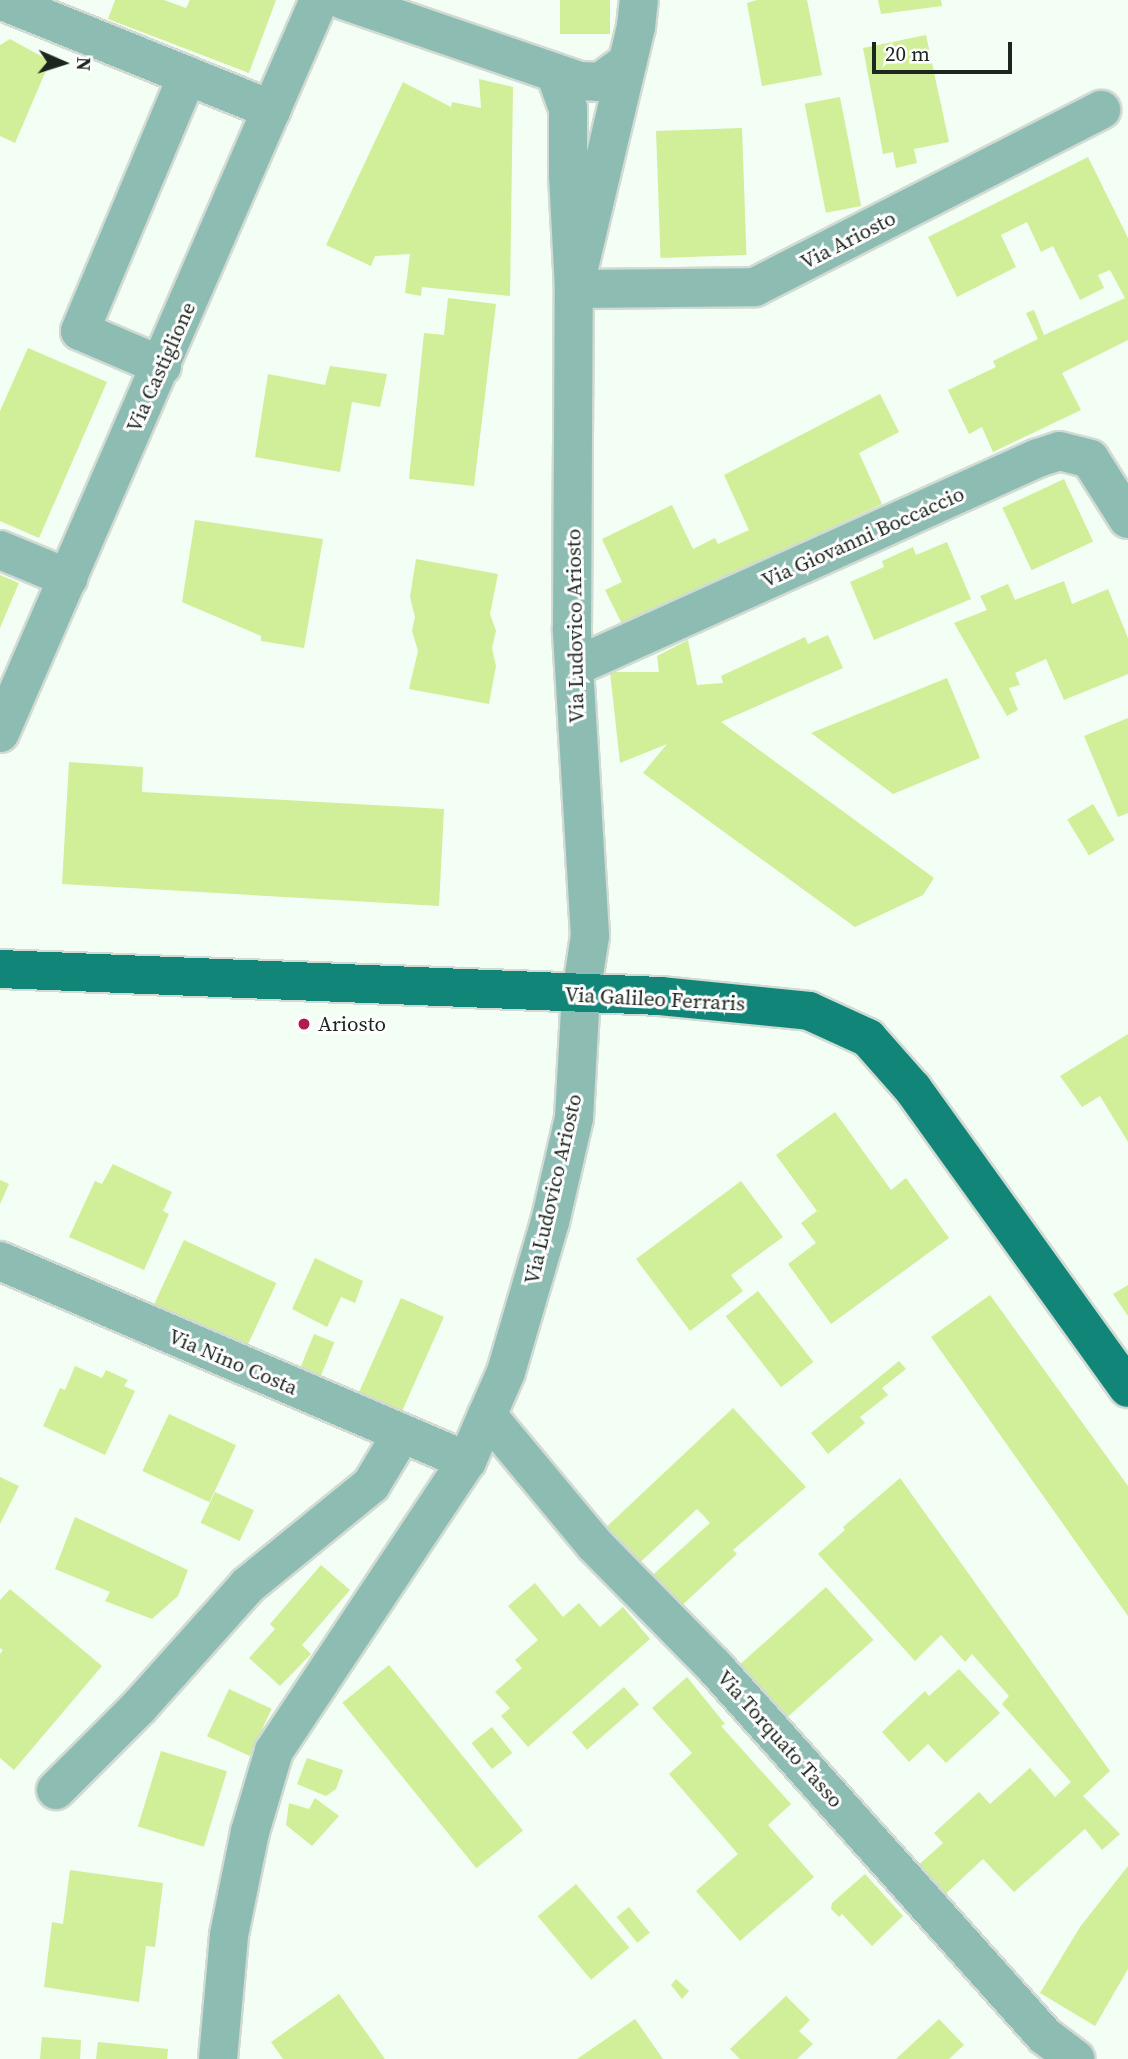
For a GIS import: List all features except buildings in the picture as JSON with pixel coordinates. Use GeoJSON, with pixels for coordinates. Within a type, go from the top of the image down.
{"type":"FeatureCollection","features":[{"type":"Feature","properties":{"kind":"main road","name":"Via Galileo Ferraris"},"geometry":{"type":"LineString","coordinates":[[0,969],[660,996],[809,1011],[869,1038],[913,1090],[1128,1388]]}},
{"type":"Feature","properties":{"kind":"street"},"geometry":{"type":"LineString","coordinates":[[0,0],[272,110]]}},
{"type":"Feature","properties":{"kind":"street","name":"Via Castiglione"},"geometry":{"type":"LineString","coordinates":[[0,733],[319,0]]}},
{"type":"Feature","properties":{"kind":"street"},"geometry":{"type":"LineString","coordinates":[[343,0],[580,81],[600,82],[628,62]]}},
{"type":"Feature","properties":{"kind":"street","name":"Via Ludovico Ariosto"},"geometry":{"type":"LineString","coordinates":[[218,2059],[229,1935],[250,1832],[274,1751],[467,1461],[506,1373],[529,1295],[574,1118],[581,994],[590,936],[574,667],[574,289],[628,62],[639,0]]}},
{"type":"Feature","properties":{"kind":"street"},"geometry":{"type":"LineString","coordinates":[[555,73],[568,108],[568,175],[574,289]]}},
{"type":"Feature","properties":{"kind":"street"},"geometry":{"type":"LineString","coordinates":[[162,366],[80,331],[187,76]]}},
{"type":"Feature","properties":{"kind":"street","name":"Via Ariosto"},"geometry":{"type":"LineString","coordinates":[[574,289],[755,287],[1101,110]]}},
{"type":"Feature","properties":{"kind":"street","name":"Via Giovanni Boccaccio"},"geometry":{"type":"LineString","coordinates":[[574,667],[1038,458],[1059,452],[1090,459],[1128,519]]}},
{"type":"Feature","properties":{"kind":"street"},"geometry":{"type":"LineString","coordinates":[[0,550],[68,578]]}},
{"type":"Feature","properties":{"kind":"street","name":"Via Nino Costa"},"geometry":{"type":"LineString","coordinates":[[0,1261],[467,1461]]}},
{"type":"Feature","properties":{"kind":"street","name":"Via Torquato Tasso"},"geometry":{"type":"LineString","coordinates":[[487,1415],[594,1544],[714,1666],[1045,2036],[1075,2059]]}},
{"type":"Feature","properties":{"kind":"street"},"geometry":{"type":"LineString","coordinates":[[56,1790],[139,1707],[247,1586],[371,1485],[401,1435]]}},
{"type":"Feature","properties":{"kind":"place","name":"Ariosto"},"geometry":{"type":"Point","coordinates":[304,1024]}}]}
